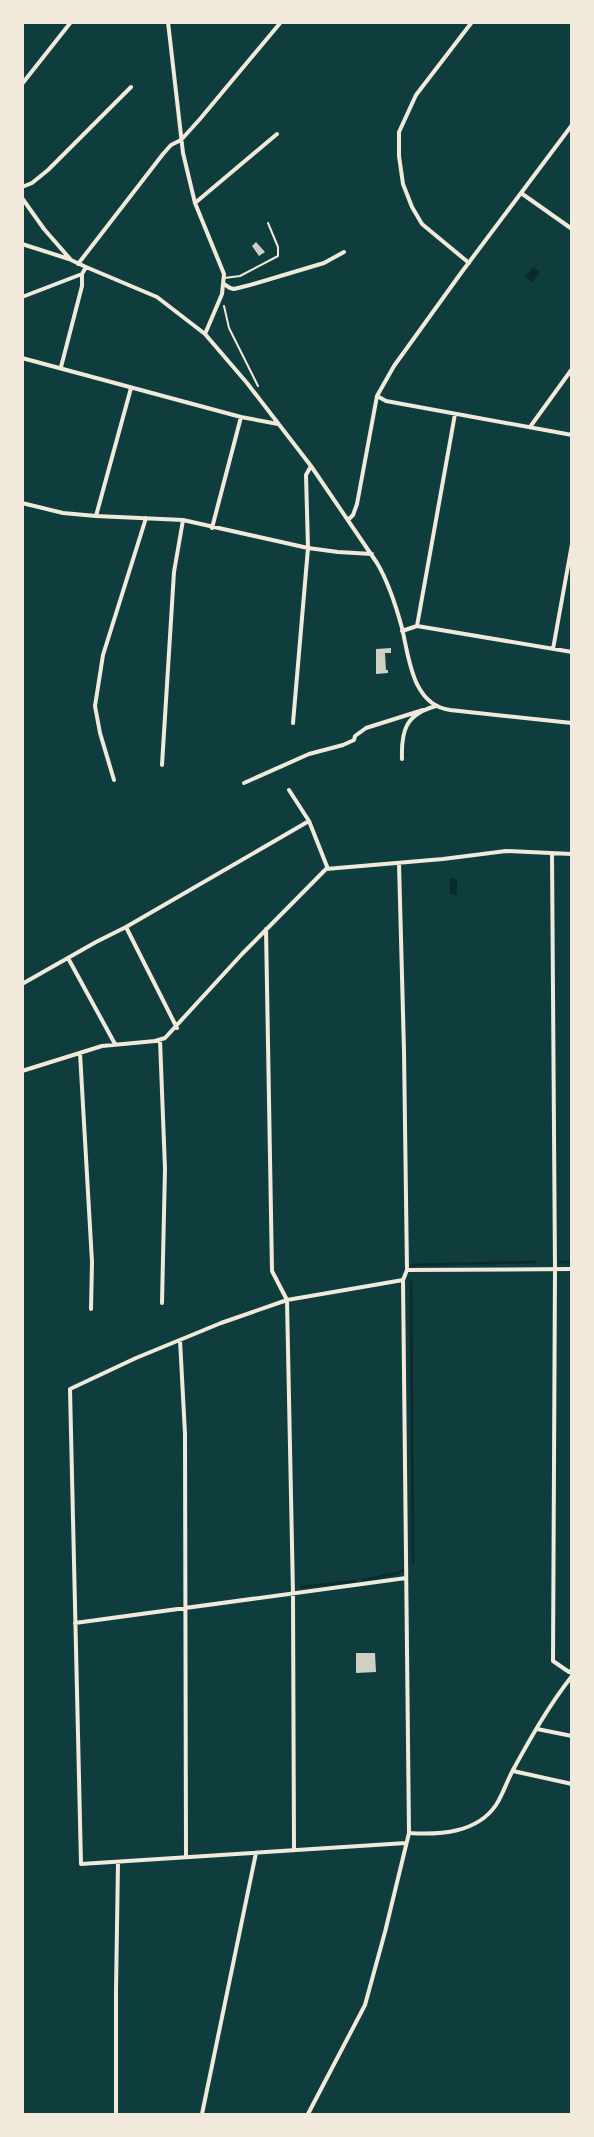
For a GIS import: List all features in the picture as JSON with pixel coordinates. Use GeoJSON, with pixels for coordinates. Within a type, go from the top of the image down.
{"type":"FeatureCollection","features":[{"type":"Feature","properties":{"kind":"street"},"geometry":{"type":"LineString","coordinates":[[22,84],[71,22]]}},
{"type":"Feature","properties":{"kind":"street"},"geometry":{"type":"LineString","coordinates":[[168,22],[181,140],[195,203],[224,278],[220,300],[205,334]]}},
{"type":"Feature","properties":{"kind":"street"},"geometry":{"type":"LineString","coordinates":[[78,264],[163,154],[171,145],[181,140],[281,22]]}},
{"type":"Feature","properties":{"kind":"street"},"geometry":{"type":"LineString","coordinates":[[469,263],[422,224],[412,207],[403,184],[399,156],[399,132],[416,95],[472,22]]}},
{"type":"Feature","properties":{"kind":"street"},"geometry":{"type":"LineString","coordinates":[[22,187],[32,183],[48,170],[131,87]]}},
{"type":"Feature","properties":{"kind":"street"},"geometry":{"type":"LineString","coordinates":[[348,520],[353,515],[358,504],[377,396],[394,366],[572,125]]}},
{"type":"Feature","properties":{"kind":"street"},"geometry":{"type":"LineString","coordinates":[[195,203],[277,134]]}},
{"type":"Feature","properties":{"kind":"street"},"geometry":{"type":"LineString","coordinates":[[521,193],[572,229]]}},
{"type":"Feature","properties":{"kind":"street"},"geometry":{"type":"LineString","coordinates":[[22,198],[49,235],[72,260],[86,268],[156,297],[205,334],[311,466],[372,554],[384,576],[417,684],[436,706]]}},
{"type":"Feature","properties":{"kind":"street"},"geometry":{"type":"LineString","coordinates":[[22,244],[72,260]]}},
{"type":"Feature","properties":{"kind":"street"},"geometry":{"type":"LineString","coordinates":[[223,286],[230,288],[250,286],[324,263],[344,252]]}},
{"type":"Feature","properties":{"kind":"street"},"geometry":{"type":"LineString","coordinates":[[61,367],[82,286],[82,274],[86,268]]}},
{"type":"Feature","properties":{"kind":"street"},"geometry":{"type":"LineString","coordinates":[[22,298],[82,274]]}},
{"type":"Feature","properties":{"kind":"street"},"geometry":{"type":"LineString","coordinates":[[22,358],[61,367],[131,388],[278,424]]}},
{"type":"Feature","properties":{"kind":"street"},"geometry":{"type":"LineString","coordinates":[[530,427],[572,369]]}},
{"type":"Feature","properties":{"kind":"street"},"geometry":{"type":"LineString","coordinates":[[96,516],[131,388]]}},
{"type":"Feature","properties":{"kind":"street"},"geometry":{"type":"LineString","coordinates":[[377,396],[386,401],[572,435]]}},
{"type":"Feature","properties":{"kind":"street"},"geometry":{"type":"LineString","coordinates":[[417,626],[455,414]]}},
{"type":"Feature","properties":{"kind":"street"},"geometry":{"type":"LineString","coordinates":[[212,528],[241,416]]}},
{"type":"Feature","properties":{"kind":"street"},"geometry":{"type":"LineString","coordinates":[[293,723],[308,548],[306,480],[311,466]]}},
{"type":"Feature","properties":{"kind":"street"},"geometry":{"type":"LineString","coordinates":[[22,503],[63,512],[96,516],[183,520],[308,548],[372,554]]}},
{"type":"Feature","properties":{"kind":"street"},"geometry":{"type":"LineString","coordinates":[[114,780],[100,733],[95,706],[103,655],[146,518]]}},
{"type":"Feature","properties":{"kind":"street"},"geometry":{"type":"LineString","coordinates":[[162,765],[174,572],[183,520]]}},
{"type":"Feature","properties":{"kind":"street"},"geometry":{"type":"LineString","coordinates":[[553,649],[572,544]]}},
{"type":"Feature","properties":{"kind":"street"},"geometry":{"type":"LineString","coordinates":[[402,631],[417,626],[572,652]]}},
{"type":"Feature","properties":{"kind":"street"},"geometry":{"type":"LineString","coordinates":[[244,783],[309,754],[344,746],[354,740],[355,736],[366,728],[436,706],[450,710],[572,722]]}},
{"type":"Feature","properties":{"kind":"street"},"geometry":{"type":"LineString","coordinates":[[402,759],[402,733],[410,721],[423,710]]}},
{"type":"Feature","properties":{"kind":"street"},"geometry":{"type":"LineString","coordinates":[[289,790],[309,821],[328,869]]}},
{"type":"Feature","properties":{"kind":"street"},"geometry":{"type":"LineString","coordinates":[[22,984],[126,927],[309,821]]}},
{"type":"Feature","properties":{"kind":"street"},"geometry":{"type":"LineString","coordinates":[[22,1071],[115,1044],[160,1040],[176,1028],[218,978],[318,875],[328,869],[506,851],[572,854]]}},
{"type":"Feature","properties":{"kind":"street"},"geometry":{"type":"LineString","coordinates":[[552,853],[555,1269],[553,1662],[569,1672],[572,1671]]}},
{"type":"Feature","properties":{"kind":"street"},"geometry":{"type":"LineString","coordinates":[[308,2114],[365,2005],[409,1833],[403,1280],[407,1270],[399,863]]}},
{"type":"Feature","properties":{"kind":"street"},"geometry":{"type":"LineString","coordinates":[[126,927],[176,1028]]}},
{"type":"Feature","properties":{"kind":"street"},"geometry":{"type":"LineString","coordinates":[[266,929],[272,1271],[287,1300],[293,1594],[294,1850]]}},
{"type":"Feature","properties":{"kind":"street"},"geometry":{"type":"LineString","coordinates":[[68,958],[115,1044]]}},
{"type":"Feature","properties":{"kind":"street"},"geometry":{"type":"LineString","coordinates":[[160,1040],[165,1169],[162,1303]]}},
{"type":"Feature","properties":{"kind":"street"},"geometry":{"type":"LineString","coordinates":[[80,1054],[92,1262],[91,1309]]}},
{"type":"Feature","properties":{"kind":"street"},"geometry":{"type":"LineString","coordinates":[[407,1270],[572,1269]]}},
{"type":"Feature","properties":{"kind":"street"},"geometry":{"type":"LineString","coordinates":[[403,1280],[287,1300],[136,1358],[70,1389],[81,1864],[406,1843]]}},
{"type":"Feature","properties":{"kind":"street"},"geometry":{"type":"LineString","coordinates":[[180,1340],[184,1434],[186,1856]]}},
{"type":"Feature","properties":{"kind":"street"},"geometry":{"type":"LineString","coordinates":[[76,1623],[406,1578]]}},
{"type":"Feature","properties":{"kind":"street"},"geometry":{"type":"LineString","coordinates":[[409,1833],[444,1833],[470,1826],[484,1817],[496,1805],[513,1770],[537,1729],[572,1676]]}},
{"type":"Feature","properties":{"kind":"street"},"geometry":{"type":"LineString","coordinates":[[537,1729],[572,1736]]}},
{"type":"Feature","properties":{"kind":"street"},"geometry":{"type":"LineString","coordinates":[[513,1770],[572,1784]]}},
{"type":"Feature","properties":{"kind":"street"},"geometry":{"type":"LineString","coordinates":[[202,2114],[256,1852]]}},
{"type":"Feature","properties":{"kind":"street"},"geometry":{"type":"LineString","coordinates":[[116,2114],[118,1862]]}},
{"type":"Feature","properties":{"kind":"lane"},"geometry":{"type":"LineString","coordinates":[[224,278],[240,276],[278,256],[278,247],[268,223]]}},
{"type":"Feature","properties":{"kind":"path"},"geometry":{"type":"LineString","coordinates":[[220,300],[225,307],[229,328],[260,390]]}},
{"type":"Feature","properties":{"kind":"water"},"geometry":{"type":"Polygon","coordinates":[[[533,267],[540,272],[532,282],[525,277],[533,267]]]}},
{"type":"Feature","properties":{"kind":"water"},"geometry":{"type":"Polygon","coordinates":[[[450,878],[457,879],[457,895],[450,894],[450,878]]]}},
{"type":"Feature","properties":{"kind":"building"},"geometry":{"type":"Polygon","coordinates":[[[256,242],[265,252],[259,256],[252,246],[256,242]]]}},
{"type":"Feature","properties":{"kind":"building"},"geometry":{"type":"Polygon","coordinates":[[[391,648],[391,653],[385,653],[386,670],[388,670],[388,673],[376,674],[376,649],[391,648]]]}},
{"type":"Feature","properties":{"kind":"building"},"geometry":{"type":"Polygon","coordinates":[[[356,1653],[375,1653],[376,1672],[356,1673],[356,1653]]]}},
{"type":"Feature","properties":{"kind":"waterway"},"geometry":{"type":"LineString","coordinates":[[412,1265],[535,1262]]}},
{"type":"Feature","properties":{"kind":"waterway"},"geometry":{"type":"LineString","coordinates":[[560,1262],[572,1262]]}},
{"type":"Feature","properties":{"kind":"waterway"},"geometry":{"type":"LineString","coordinates":[[411,1282],[413,1562]]}},
{"type":"Feature","properties":{"kind":"waterway"},"geometry":{"type":"LineString","coordinates":[[364,1580],[398,1573],[403,1570]]}},
{"type":"Feature","properties":{"kind":"waterway"},"geometry":{"type":"LineString","coordinates":[[301,1587],[355,1581]]}}]}
